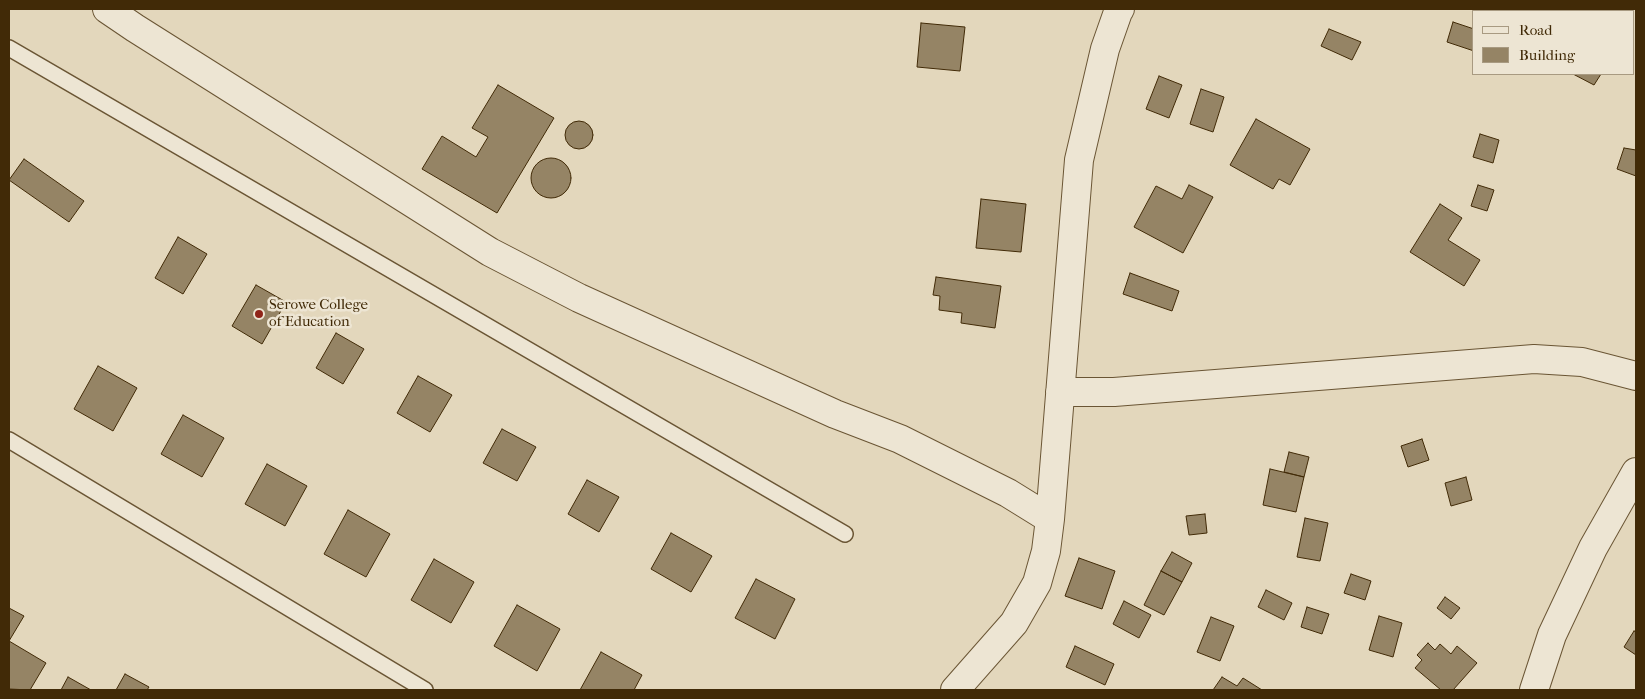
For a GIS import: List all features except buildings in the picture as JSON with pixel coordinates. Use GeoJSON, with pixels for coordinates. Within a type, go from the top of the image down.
{"type":"FeatureCollection","features":[{"type":"Feature","properties":{"kind":"street"},"geometry":{"type":"LineString","coordinates":[[107,9],[490,252],[579,298],[835,414],[900,439],[1008,493],[1050,520]]}},
{"type":"Feature","properties":{"kind":"street"},"geometry":{"type":"LineString","coordinates":[[955,690],[1014,623],[1037,583],[1046,551],[1079,160],[1106,49],[1118,10]]}},
{"type":"Feature","properties":{"kind":"street"},"geometry":{"type":"LineString","coordinates":[[1060,392],[1114,392],[1534,359],[1582,362],[1636,376]]}},
{"type":"Feature","properties":{"kind":"street"},"geometry":{"type":"LineString","coordinates":[[1534,690],[1552,635],[1589,556],[1636,472]]}},
{"type":"Feature","properties":{"kind":"lane"},"geometry":{"type":"LineString","coordinates":[[9,48],[845,534]]}},
{"type":"Feature","properties":{"kind":"lane"},"geometry":{"type":"LineString","coordinates":[[9,440],[425,690]]}},
{"type":"Feature","properties":{"kind":"place","name":"Serowe College of Education"},"geometry":{"type":"Point","coordinates":[259,314]}}]}
